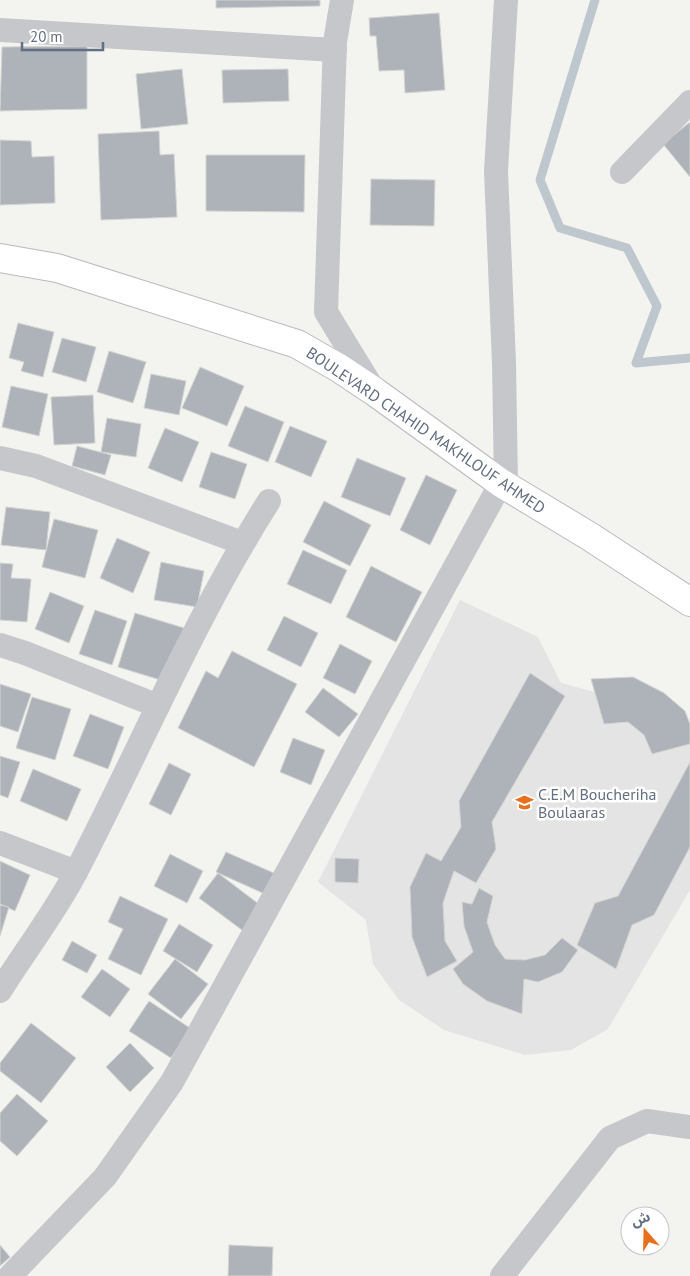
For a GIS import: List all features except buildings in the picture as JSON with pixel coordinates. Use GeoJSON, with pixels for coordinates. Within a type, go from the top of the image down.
{"type":"FeatureCollection","features":[{"type":"Feature","properties":{"kind":"main road","name":"BOULEVARD CHAHID MAKHLOUF AHMED"},"geometry":{"type":"LineString","coordinates":[[0,258],[57,268],[297,344],[339,368],[503,484],[589,536],[690,602]]}},
{"type":"Feature","properties":{"kind":"street"},"geometry":{"type":"LineString","coordinates":[[342,0],[335,50],[326,312],[374,392]]}},
{"type":"Feature","properties":{"kind":"street"},"geometry":{"type":"LineString","coordinates":[[10,1276],[105,1177],[172,1082],[503,484],[504,363],[496,171],[506,0]]}},
{"type":"Feature","properties":{"kind":"street"},"geometry":{"type":"LineString","coordinates":[[0,30],[335,50]]}},
{"type":"Feature","properties":{"kind":"street"},"geometry":{"type":"LineString","coordinates":[[622,172],[690,102]]}},
{"type":"Feature","properties":{"kind":"street"},"geometry":{"type":"LineString","coordinates":[[0,458],[36,466],[242,543]]}},
{"type":"Feature","properties":{"kind":"street"},"geometry":{"type":"LineString","coordinates":[[0,991],[76,872],[158,706],[242,543],[269,501]]}},
{"type":"Feature","properties":{"kind":"street"},"geometry":{"type":"LineString","coordinates":[[0,645],[25,653],[158,706]]}},
{"type":"Feature","properties":{"kind":"street"},"geometry":{"type":"LineString","coordinates":[[0,843],[76,872]]}},
{"type":"Feature","properties":{"kind":"street"},"geometry":{"type":"LineString","coordinates":[[502,1276],[610,1138],[647,1121],[690,1127]]}},
{"type":"Feature","properties":{"kind":"shaded area","name":"C.E.M Boucheriha Boulaaras"},"geometry":{"type":"Polygon","coordinates":[[[460,600],[538,637],[561,683],[594,692],[591,679],[633,677],[690,724],[690,890],[608,1029],[571,1050],[525,1055],[444,1030],[399,1000],[373,964],[366,920],[318,882],[460,600]]]}},
{"type":"Feature","properties":{"kind":"waterway"},"geometry":{"type":"LineString","coordinates":[[595,0],[540,180],[560,228],[627,248],[657,306],[636,363],[690,358]]}},
{"type":"Feature","properties":{"kind":"place","name":"C.E.M Boucheriha Boulaaras"},"geometry":{"type":"Point","coordinates":[524,803]}}]}
